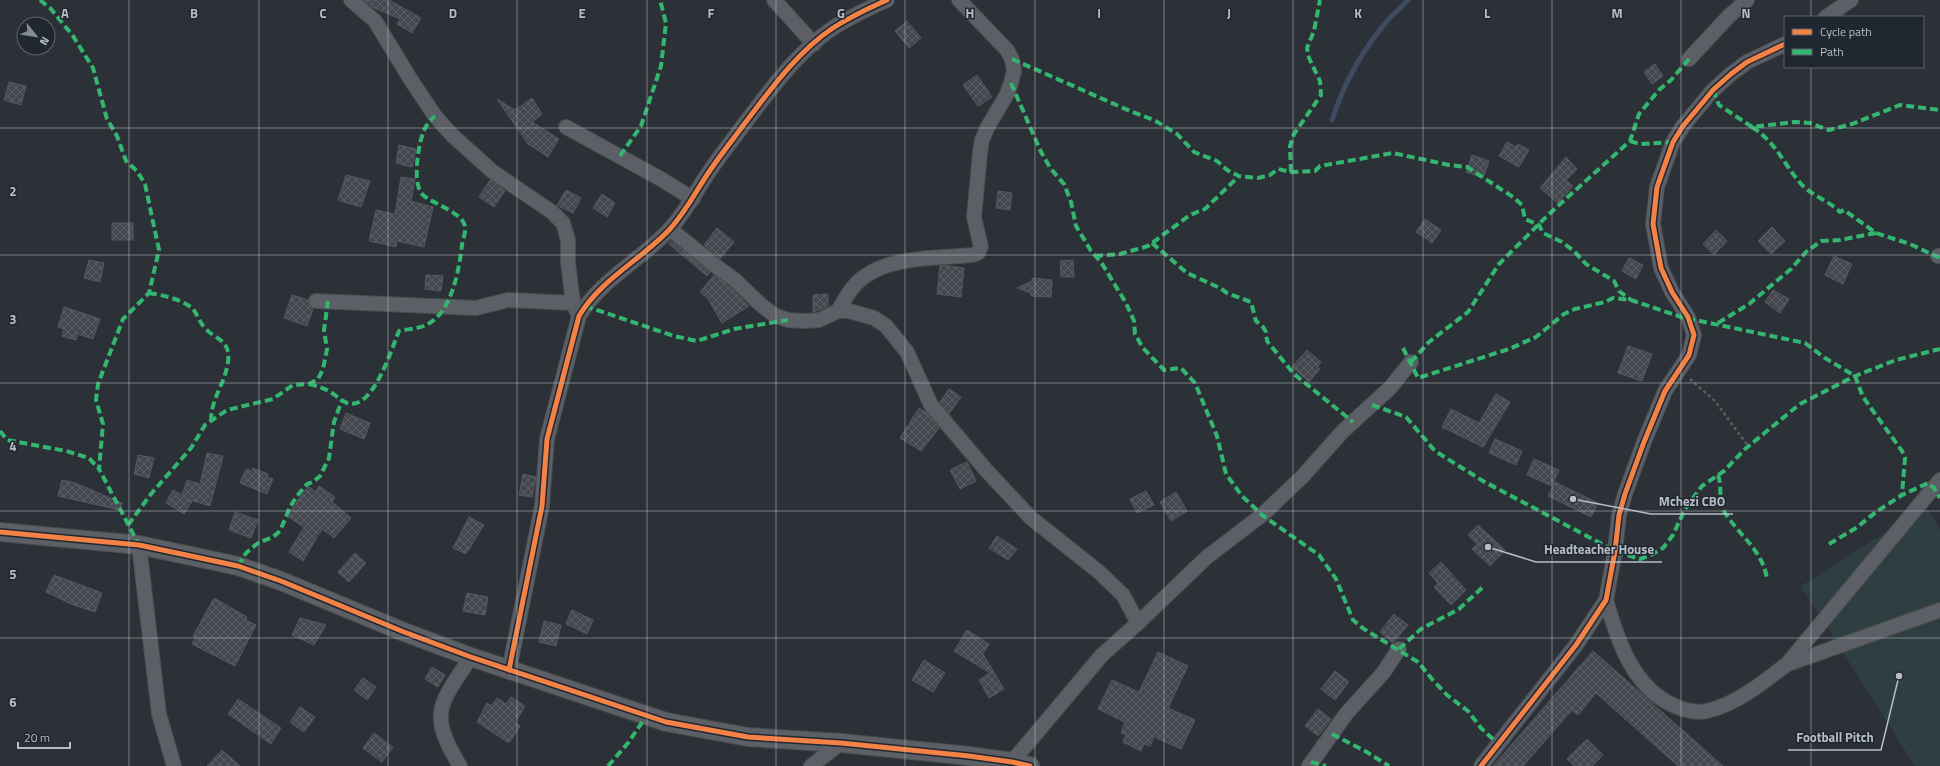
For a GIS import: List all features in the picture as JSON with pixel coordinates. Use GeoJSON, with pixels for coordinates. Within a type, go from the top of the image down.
{"type":"FeatureCollection","features":[{"type":"Feature","properties":{"kind":"street"},"geometry":{"type":"LineString","coordinates":[[350,0],[375,21],[435,116],[452,135],[493,172],[552,212],[563,223],[568,240],[568,262],[573,303],[579,316]]}},
{"type":"Feature","properties":{"kind":"street"},"geometry":{"type":"LineString","coordinates":[[774,0],[814,44]]}},
{"type":"Feature","properties":{"kind":"street"},"geometry":{"type":"LineString","coordinates":[[509,670],[542,506],[547,439],[579,316],[585,306],[612,277],[652,247],[670,229],[693,199],[711,169],[765,97],[814,44],[833,28],[872,6],[887,0]]}},
{"type":"Feature","properties":{"kind":"street"},"geometry":{"type":"LineString","coordinates":[[838,312],[851,290],[859,281],[880,267],[910,261],[972,255],[978,253],[981,247],[974,217],[982,140],[987,128],[1007,94],[1014,71],[1012,59],[1007,50],[959,0]]}},
{"type":"Feature","properties":{"kind":"street"},"geometry":{"type":"LineString","coordinates":[[1689,59],[1729,16],[1747,0]]}},
{"type":"Feature","properties":{"kind":"street"},"geometry":{"type":"LineString","coordinates":[[1827,16],[1851,0]]}},
{"type":"Feature","properties":{"kind":"street"},"geometry":{"type":"LineString","coordinates":[[1481,766],[1576,645],[1606,600],[1615,551],[1618,521],[1625,494],[1644,442],[1666,391],[1689,355],[1694,335],[1688,317],[1672,292],[1659,260],[1653,224],[1658,187],[1673,142],[1683,126],[1713,90],[1747,62],[1784,44]]}},
{"type":"Feature","properties":{"kind":"street"},"geometry":{"type":"LineString","coordinates":[[566,127],[661,179],[693,199]]}},
{"type":"Feature","properties":{"kind":"street"},"geometry":{"type":"LineString","coordinates":[[670,229],[735,280],[774,315],[788,320],[804,321],[819,320],[838,312],[849,311],[874,318],[886,326],[907,352],[931,405],[986,470],[1031,518],[1099,572],[1123,594],[1138,623]]}},
{"type":"Feature","properties":{"kind":"street"},"geometry":{"type":"LineString","coordinates":[[316,301],[445,305],[476,308],[508,300],[573,303]]}},
{"type":"Feature","properties":{"kind":"street"},"geometry":{"type":"LineString","coordinates":[[1012,762],[1102,655],[1207,557],[1262,514],[1302,477],[1342,431],[1390,388],[1411,362]]}},
{"type":"Feature","properties":{"kind":"street"},"geometry":{"type":"LineString","coordinates":[[1606,600],[1615,634],[1628,660],[1645,686],[1664,702],[1684,710],[1706,711],[1731,701],[1758,686],[1787,664],[1940,480]]}},
{"type":"Feature","properties":{"kind":"street"},"geometry":{"type":"LineString","coordinates":[[0,532],[138,545],[238,566],[281,581],[404,632],[470,657],[666,722],[748,737],[841,743],[1012,762],[1030,766]]}},
{"type":"Feature","properties":{"kind":"street"},"geometry":{"type":"LineString","coordinates":[[138,545],[159,714],[174,766]]}},
{"type":"Feature","properties":{"kind":"street"},"geometry":{"type":"LineString","coordinates":[[1787,664],[1940,610]]}},
{"type":"Feature","properties":{"kind":"street"},"geometry":{"type":"LineString","coordinates":[[1309,766],[1346,714],[1383,673],[1399,649]]}},
{"type":"Feature","properties":{"kind":"street"},"geometry":{"type":"LineString","coordinates":[[460,766],[442,732],[440,719],[442,706],[448,692],[470,657]]}},
{"type":"Feature","properties":{"kind":"street"},"geometry":{"type":"LineString","coordinates":[[811,766],[841,743]]}},
{"type":"Feature","properties":{"kind":"path"},"geometry":{"type":"LineString","coordinates":[[1690,379],[1715,400],[1748,446]]}},
{"type":"Feature","properties":{"kind":"shaded area"},"geometry":{"type":"Polygon","coordinates":[[[1926,507],[1940,530],[1940,766],[1915,766],[1801,586],[1926,507]]]}},
{"type":"Feature","properties":{"kind":"building"},"geometry":{"type":"Polygon","coordinates":[[[364,0],[389,0],[421,18],[412,33],[397,24],[400,19],[372,7],[364,0]]]}},
{"type":"Feature","properties":{"kind":"building"},"geometry":{"type":"Polygon","coordinates":[[[907,21],[921,38],[909,48],[895,31],[907,21]]]}},
{"type":"Feature","properties":{"kind":"building"},"geometry":{"type":"Polygon","coordinates":[[[1655,64],[1663,76],[1652,84],[1644,72],[1655,64]]]}},
{"type":"Feature","properties":{"kind":"building"},"geometry":{"type":"Polygon","coordinates":[[[977,75],[992,97],[978,106],[963,85],[977,75]]]}},
{"type":"Feature","properties":{"kind":"building"},"geometry":{"type":"Polygon","coordinates":[[[9,82],[26,86],[21,105],[4,100],[9,82]]]}},
{"type":"Feature","properties":{"kind":"building"},"geometry":{"type":"Polygon","coordinates":[[[532,98],[542,114],[532,122],[559,139],[548,157],[528,144],[497,99],[515,110],[532,98]]]}},
{"type":"Feature","properties":{"kind":"building"},"geometry":{"type":"Polygon","coordinates":[[[1507,142],[1516,147],[1518,144],[1529,150],[1519,167],[1499,156],[1507,142]]]}},
{"type":"Feature","properties":{"kind":"building"},"geometry":{"type":"Polygon","coordinates":[[[399,145],[416,149],[412,167],[396,163],[399,145]]]}},
{"type":"Feature","properties":{"kind":"building"},"geometry":{"type":"Polygon","coordinates":[[[1472,155],[1489,161],[1483,178],[1466,172],[1472,155]]]}},
{"type":"Feature","properties":{"kind":"building"},"geometry":{"type":"Polygon","coordinates":[[[1566,157],[1577,169],[1566,180],[1573,186],[1558,203],[1540,188],[1566,157]]]}},
{"type":"Feature","properties":{"kind":"building"},"geometry":{"type":"Polygon","coordinates":[[[346,175],[370,181],[361,207],[338,200],[346,175]]]}},
{"type":"Feature","properties":{"kind":"building"},"geometry":{"type":"Polygon","coordinates":[[[401,177],[415,179],[411,201],[433,207],[424,247],[397,241],[396,247],[369,241],[376,210],[395,214],[401,177]]]}},
{"type":"Feature","properties":{"kind":"building"},"geometry":{"type":"Polygon","coordinates":[[[490,180],[505,191],[494,207],[479,197],[490,180]]]}},
{"type":"Feature","properties":{"kind":"building"},"geometry":{"type":"Polygon","coordinates":[[[566,190],[581,198],[573,213],[557,205],[566,190]]]}},
{"type":"Feature","properties":{"kind":"building"},"geometry":{"type":"Polygon","coordinates":[[[998,191],[1012,193],[1010,210],[996,208],[998,191]]]}},
{"type":"Feature","properties":{"kind":"building"},"geometry":{"type":"Polygon","coordinates":[[[602,194],[615,203],[607,217],[593,208],[602,194]]]}},
{"type":"Feature","properties":{"kind":"building"},"geometry":{"type":"Polygon","coordinates":[[[1425,219],[1441,230],[1432,243],[1416,232],[1425,219]]]}},
{"type":"Feature","properties":{"kind":"building"},"geometry":{"type":"Polygon","coordinates":[[[112,223],[133,223],[133,240],[112,240],[112,223]]]}},
{"type":"Feature","properties":{"kind":"building"},"geometry":{"type":"Polygon","coordinates":[[[1772,227],[1785,241],[1771,254],[1758,241],[1772,227]]]}},
{"type":"Feature","properties":{"kind":"building"},"geometry":{"type":"Polygon","coordinates":[[[717,228],[734,242],[720,259],[704,245],[717,228]]]}},
{"type":"Feature","properties":{"kind":"building"},"geometry":{"type":"Polygon","coordinates":[[[1716,230],[1727,241],[1714,255],[1703,244],[1716,230]]]}},
{"type":"Feature","properties":{"kind":"building"},"geometry":{"type":"Polygon","coordinates":[[[671,241],[710,272],[707,276],[669,244],[671,241]]]}},
{"type":"Feature","properties":{"kind":"building"},"geometry":{"type":"Polygon","coordinates":[[[1834,256],[1852,264],[1843,284],[1825,275],[1834,256]]]}},
{"type":"Feature","properties":{"kind":"building"},"geometry":{"type":"Polygon","coordinates":[[[1629,258],[1643,265],[1636,279],[1622,271],[1629,258]]]}},
{"type":"Feature","properties":{"kind":"building"},"geometry":{"type":"Polygon","coordinates":[[[89,260],[104,263],[100,282],[84,278],[89,260]]]}},
{"type":"Feature","properties":{"kind":"building"},"geometry":{"type":"Polygon","coordinates":[[[1073,260],[1074,277],[1061,277],[1060,261],[1073,260]]]}},
{"type":"Feature","properties":{"kind":"building"},"geometry":{"type":"Polygon","coordinates":[[[940,266],[964,268],[961,297],[937,294],[940,266]]]}},
{"type":"Feature","properties":{"kind":"building"},"geometry":{"type":"Polygon","coordinates":[[[426,275],[443,276],[441,291],[425,289],[426,275]]]}},
{"type":"Feature","properties":{"kind":"building"},"geometry":{"type":"Polygon","coordinates":[[[714,275],[730,287],[749,306],[722,323],[708,299],[700,292],[714,275]]]}},
{"type":"Feature","properties":{"kind":"building"},"geometry":{"type":"Polygon","coordinates":[[[1032,278],[1052,280],[1051,297],[1031,296],[1031,293],[1017,288],[1032,281],[1032,278]]]}},
{"type":"Feature","properties":{"kind":"building"},"geometry":{"type":"Polygon","coordinates":[[[1773,290],[1789,299],[1780,313],[1765,302],[1773,290]]]}},
{"type":"Feature","properties":{"kind":"building"},"geometry":{"type":"Polygon","coordinates":[[[828,294],[828,306],[813,312],[813,295],[828,294]]]}},
{"type":"Feature","properties":{"kind":"building"},"geometry":{"type":"Polygon","coordinates":[[[292,295],[308,300],[309,305],[313,309],[307,326],[284,318],[292,295]]]}},
{"type":"Feature","properties":{"kind":"building"},"geometry":{"type":"Polygon","coordinates":[[[64,307],[100,319],[93,339],[78,334],[76,340],[62,336],[64,329],[58,327],[64,307]]]}},
{"type":"Feature","properties":{"kind":"building"},"geometry":{"type":"Polygon","coordinates":[[[1628,346],[1652,354],[1642,381],[1618,373],[1628,346]]]}},
{"type":"Feature","properties":{"kind":"building"},"geometry":{"type":"Polygon","coordinates":[[[1307,350],[1321,362],[1318,367],[1320,369],[1309,382],[1292,367],[1307,350]]]}},
{"type":"Feature","properties":{"kind":"building"},"geometry":{"type":"Polygon","coordinates":[[[949,389],[961,397],[949,414],[940,402],[949,389]]]}},
{"type":"Feature","properties":{"kind":"building"},"geometry":{"type":"Polygon","coordinates":[[[1496,394],[1510,402],[1483,447],[1442,427],[1451,409],[1479,423],[1496,394]]]}},
{"type":"Feature","properties":{"kind":"building"},"geometry":{"type":"Polygon","coordinates":[[[919,408],[927,413],[939,428],[921,451],[900,438],[919,408]]]}},
{"type":"Feature","properties":{"kind":"building"},"geometry":{"type":"Polygon","coordinates":[[[346,413],[370,423],[364,439],[340,429],[346,413]]]}},
{"type":"Feature","properties":{"kind":"building"},"geometry":{"type":"Polygon","coordinates":[[[1495,439],[1522,451],[1516,465],[1489,453],[1495,439]]]}},
{"type":"Feature","properties":{"kind":"building"},"geometry":{"type":"Polygon","coordinates":[[[207,453],[223,456],[210,506],[190,500],[192,501],[184,514],[166,503],[173,490],[182,495],[187,480],[200,484],[207,453]]]}},
{"type":"Feature","properties":{"kind":"building"},"geometry":{"type":"Polygon","coordinates":[[[138,455],[154,458],[149,478],[134,474],[138,455]]]}},
{"type":"Feature","properties":{"kind":"building"},"geometry":{"type":"Polygon","coordinates":[[[1534,459],[1559,470],[1552,486],[1527,475],[1534,459]]]}},
{"type":"Feature","properties":{"kind":"building"},"geometry":{"type":"Polygon","coordinates":[[[967,462],[976,481],[960,489],[950,470],[967,462]]]}},
{"type":"Feature","properties":{"kind":"building"},"geometry":{"type":"Polygon","coordinates":[[[253,468],[268,474],[267,477],[273,479],[267,494],[240,483],[246,469],[252,471],[253,468]]]}},
{"type":"Feature","properties":{"kind":"building"},"geometry":{"type":"Polygon","coordinates":[[[523,474],[536,477],[532,497],[519,495],[523,474]]]}},
{"type":"Feature","properties":{"kind":"building"},"geometry":{"type":"Polygon","coordinates":[[[62,480],[75,483],[122,503],[120,510],[58,496],[62,480]]]}},
{"type":"Feature","properties":{"kind":"building"},"geometry":{"type":"Polygon","coordinates":[[[1555,482],[1598,503],[1591,517],[1548,496],[1555,482]]]}},
{"type":"Feature","properties":{"kind":"building"},"geometry":{"type":"Polygon","coordinates":[[[308,486],[316,492],[319,486],[335,497],[332,502],[351,518],[334,538],[322,529],[303,561],[289,552],[304,527],[287,516],[308,486]]]}},
{"type":"Feature","properties":{"kind":"building"},"geometry":{"type":"Polygon","coordinates":[[[1146,491],[1154,505],[1137,513],[1130,499],[1146,491]]]}},
{"type":"Feature","properties":{"kind":"building"},"geometry":{"type":"Polygon","coordinates":[[[1176,492],[1187,511],[1171,521],[1160,502],[1176,492]]]}},
{"type":"Feature","properties":{"kind":"building"},"geometry":{"type":"Polygon","coordinates":[[[235,512],[258,520],[251,538],[229,530],[235,512]]]}},
{"type":"Feature","properties":{"kind":"building"},"geometry":{"type":"Polygon","coordinates":[[[469,517],[484,525],[466,554],[453,548],[469,517]]]}},
{"type":"Feature","properties":{"kind":"building"},"geometry":{"type":"Polygon","coordinates":[[[1478,525],[1505,550],[1490,566],[1472,549],[1477,544],[1468,535],[1478,525]]]}},
{"type":"Feature","properties":{"kind":"building"},"geometry":{"type":"Polygon","coordinates":[[[997,536],[1017,549],[1008,560],[989,548],[997,536]]]}},
{"type":"Feature","properties":{"kind":"building"},"geometry":{"type":"Polygon","coordinates":[[[355,553],[366,563],[349,582],[338,572],[355,553]]]}},
{"type":"Feature","properties":{"kind":"building"},"geometry":{"type":"Polygon","coordinates":[[[1441,562],[1466,590],[1451,605],[1434,587],[1438,583],[1429,573],[1441,562]]]}},
{"type":"Feature","properties":{"kind":"building"},"geometry":{"type":"Polygon","coordinates":[[[54,575],[102,593],[95,612],[71,604],[46,592],[54,575]]]}},
{"type":"Feature","properties":{"kind":"building"},"geometry":{"type":"Polygon","coordinates":[[[467,593],[488,597],[485,615],[463,611],[467,593]]]}},
{"type":"Feature","properties":{"kind":"building"},"geometry":{"type":"Polygon","coordinates":[[[214,598],[247,617],[246,620],[256,625],[235,666],[192,644],[195,638],[193,636],[214,598]]]}},
{"type":"Feature","properties":{"kind":"building"},"geometry":{"type":"Polygon","coordinates":[[[572,610],[593,620],[587,634],[566,624],[572,610]]]}},
{"type":"Feature","properties":{"kind":"building"},"geometry":{"type":"Polygon","coordinates":[[[1394,614],[1408,625],[1393,643],[1380,632],[1394,614]]]}},
{"type":"Feature","properties":{"kind":"building"},"geometry":{"type":"Polygon","coordinates":[[[300,618],[326,625],[314,645],[292,635],[300,618]]]}},
{"type":"Feature","properties":{"kind":"building"},"geometry":{"type":"Polygon","coordinates":[[[544,621],[561,625],[556,646],[539,642],[544,621]]]}},
{"type":"Feature","properties":{"kind":"building"},"geometry":{"type":"Polygon","coordinates":[[[967,630],[989,644],[983,654],[1004,689],[989,698],[979,680],[990,673],[954,651],[967,630]]]}},
{"type":"Feature","properties":{"kind":"building"},"geometry":{"type":"Polygon","coordinates":[[[1593,651],[1723,766],[1678,766],[1596,693],[1578,715],[1572,710],[1523,766],[1493,766],[1593,651]]]}},
{"type":"Feature","properties":{"kind":"building"},"geometry":{"type":"Polygon","coordinates":[[[1158,652],[1188,666],[1168,708],[1195,720],[1181,749],[1154,737],[1150,746],[1144,744],[1141,751],[1123,742],[1126,735],[1121,733],[1125,722],[1098,709],[1112,680],[1139,692],[1158,652]]]}},
{"type":"Feature","properties":{"kind":"building"},"geometry":{"type":"Polygon","coordinates":[[[924,660],[945,673],[933,692],[912,680],[924,660]]]}},
{"type":"Feature","properties":{"kind":"building"},"geometry":{"type":"Polygon","coordinates":[[[432,667],[445,675],[438,687],[425,679],[432,667]]]}},
{"type":"Feature","properties":{"kind":"building"},"geometry":{"type":"Polygon","coordinates":[[[1335,671],[1349,682],[1335,700],[1321,689],[1335,671]]]}},
{"type":"Feature","properties":{"kind":"building"},"geometry":{"type":"Polygon","coordinates":[[[363,678],[376,687],[367,700],[354,690],[363,678]]]}},
{"type":"Feature","properties":{"kind":"building"},"geometry":{"type":"Polygon","coordinates":[[[511,697],[525,706],[515,723],[520,726],[509,743],[477,722],[487,703],[491,706],[497,698],[506,704],[511,697]]]}},
{"type":"Feature","properties":{"kind":"building"},"geometry":{"type":"Polygon","coordinates":[[[238,699],[281,728],[271,744],[228,714],[238,699]]]}},
{"type":"Feature","properties":{"kind":"building"},"geometry":{"type":"Polygon","coordinates":[[[300,707],[315,717],[304,732],[290,722],[300,707]]]}},
{"type":"Feature","properties":{"kind":"building"},"geometry":{"type":"Polygon","coordinates":[[[1318,709],[1331,719],[1318,736],[1305,726],[1318,709]]]}},
{"type":"Feature","properties":{"kind":"building"},"geometry":{"type":"Polygon","coordinates":[[[374,733],[393,747],[382,762],[363,748],[374,733]]]}},
{"type":"Feature","properties":{"kind":"building"},"geometry":{"type":"Polygon","coordinates":[[[1587,739],[1603,755],[1592,766],[1574,766],[1567,759],[1587,739]]]}},
{"type":"Feature","properties":{"kind":"building"},"geometry":{"type":"Polygon","coordinates":[[[222,750],[240,766],[207,766],[222,750]]]}},
{"type":"Feature","properties":{"kind":"waterway"},"geometry":{"type":"LineString","coordinates":[[1332,120],[1342,93],[1362,55],[1388,20],[1408,0]]}},
{"type":"Feature","properties":{"kind":"marked path"},"geometry":{"type":"LineString","coordinates":[[40,0],[51,9],[73,36],[93,68],[107,119],[117,136],[126,161],[137,171],[145,184],[159,250],[149,293],[123,319],[98,384],[96,400],[103,424],[99,469],[139,545]]}},
{"type":"Feature","properties":{"kind":"marked path"},"geometry":{"type":"LineString","coordinates":[[620,156],[641,126],[661,66],[666,23],[660,0]]}},
{"type":"Feature","properties":{"kind":"marked path"},"geometry":{"type":"LineString","coordinates":[[1291,172],[1290,146],[1294,134],[1321,95],[1320,81],[1309,58],[1307,48],[1314,31],[1320,0]]}},
{"type":"Feature","properties":{"kind":"marked path"},"geometry":{"type":"LineString","coordinates":[[1012,59],[1130,111],[1154,120],[1177,134],[1194,152],[1217,161],[1227,170],[1239,176],[1258,178],[1270,175],[1278,169],[1291,172],[1315,171],[1320,166],[1393,153],[1449,165],[1467,167],[1513,197],[1522,205],[1525,219],[1539,225],[1543,233],[1562,242],[1574,251],[1586,264],[1614,281],[1619,291],[1631,300]]}},
{"type":"Feature","properties":{"kind":"marked path"},"geometry":{"type":"LineString","coordinates":[[1411,362],[1429,342],[1468,312],[1499,264],[1548,215],[1630,141],[1639,114],[1659,90],[1671,80],[1689,59]]}},
{"type":"Feature","properties":{"kind":"marked path"},"geometry":{"type":"LineString","coordinates":[[1011,83],[1041,152],[1051,169],[1064,184],[1071,202],[1076,226],[1091,251],[1101,262],[1126,303],[1134,321],[1135,334],[1143,348],[1164,370],[1181,368],[1195,383],[1217,436],[1226,474],[1242,496],[1262,515],[1319,555],[1336,579],[1353,620],[1364,629],[1418,662],[1447,695],[1468,711],[1481,728],[1499,745]]}},
{"type":"Feature","properties":{"kind":"marked path"},"geometry":{"type":"LineString","coordinates":[[1713,90],[1719,105],[1752,127],[1795,122],[1810,123],[1829,130],[1852,124],[1900,105],[1940,110]]}},
{"type":"Feature","properties":{"kind":"marked path"},"geometry":{"type":"LineString","coordinates":[[309,384],[318,386],[347,403],[356,403],[365,398],[380,376],[399,331],[426,325],[435,319],[448,301],[453,290],[459,266],[465,227],[463,222],[454,213],[423,195],[418,183],[417,166],[420,142],[427,125],[435,116]]}},
{"type":"Feature","properties":{"kind":"marked path"},"geometry":{"type":"LineString","coordinates":[[1752,127],[1768,140],[1780,154],[1795,177],[1811,192],[1840,212],[1844,210],[1876,233],[1910,244],[1940,258]]}},
{"type":"Feature","properties":{"kind":"marked path"},"geometry":{"type":"LineString","coordinates":[[1630,141],[1640,144],[1673,142]]}},
{"type":"Feature","properties":{"kind":"marked path"},"geometry":{"type":"LineString","coordinates":[[1095,256],[1120,254],[1148,246],[1190,215],[1205,209],[1239,176]]}},
{"type":"Feature","properties":{"kind":"marked path"},"geometry":{"type":"LineString","coordinates":[[1718,323],[1749,304],[1791,269],[1806,252],[1821,241],[1840,240],[1876,233]]}},
{"type":"Feature","properties":{"kind":"marked path"},"geometry":{"type":"LineString","coordinates":[[1152,243],[1187,273],[1220,288],[1227,293],[1251,302],[1256,321],[1266,332],[1267,341],[1294,374],[1353,422]]}},
{"type":"Feature","properties":{"kind":"marked path"},"geometry":{"type":"LineString","coordinates":[[149,293],[165,296],[188,305],[195,312],[204,327],[225,344],[228,354],[228,362],[213,405],[211,421]]}},
{"type":"Feature","properties":{"kind":"marked path"},"geometry":{"type":"LineString","coordinates":[[1403,348],[1418,378],[1509,349],[1536,337],[1564,314],[1575,309],[1605,302],[1613,298],[1631,300],[1681,317],[1805,343],[1825,358],[1855,376],[1863,397],[1902,451],[1905,458],[1902,495]]}},
{"type":"Feature","properties":{"kind":"marked path"},"geometry":{"type":"LineString","coordinates":[[128,525],[151,494],[191,448],[205,425],[227,410],[273,399],[293,385],[309,384],[318,379],[323,369],[327,349],[324,330],[328,301]]}},
{"type":"Feature","properties":{"kind":"marked path"},"geometry":{"type":"LineString","coordinates":[[585,306],[674,336],[697,341],[734,329],[788,320]]}},
{"type":"Feature","properties":{"kind":"marked path"},"geometry":{"type":"LineString","coordinates":[[1372,405],[1406,417],[1435,451],[1483,481],[1615,551],[1640,559],[1663,548],[1673,535],[1685,509],[1702,486],[1724,471],[1745,449],[1800,404],[1855,376],[1896,360],[1940,349]]}},
{"type":"Feature","properties":{"kind":"marked path"},"geometry":{"type":"LineString","coordinates":[[238,566],[246,553],[258,543],[273,537],[280,531],[290,507],[297,496],[307,484],[313,482],[320,476],[329,458],[334,422],[342,400]]}},
{"type":"Feature","properties":{"kind":"marked path"},"geometry":{"type":"LineString","coordinates":[[0,431],[7,440],[66,451],[89,458],[99,469]]}},
{"type":"Feature","properties":{"kind":"marked path"},"geometry":{"type":"LineString","coordinates":[[1718,475],[1721,503],[1725,513],[1756,552],[1765,569],[1767,579]]}},
{"type":"Feature","properties":{"kind":"marked path"},"geometry":{"type":"LineString","coordinates":[[1829,544],[1856,528],[1876,512],[1902,495],[1928,483],[1934,488],[1940,498]]}},
{"type":"Feature","properties":{"kind":"marked path"},"geometry":{"type":"LineString","coordinates":[[1399,649],[1421,629],[1459,609],[1483,587]]}},
{"type":"Feature","properties":{"kind":"marked path"},"geometry":{"type":"LineString","coordinates":[[608,766],[628,743],[647,715]]}},
{"type":"Feature","properties":{"kind":"marked path"},"geometry":{"type":"LineString","coordinates":[[1332,734],[1365,751],[1389,766]]}},
{"type":"Feature","properties":{"kind":"marked path"},"geometry":{"type":"LineString","coordinates":[[1311,762],[1326,766]]}},
{"type":"Feature","properties":{"kind":"cycle path"},"geometry":{"type":"LineString","coordinates":[[509,670],[542,506],[547,439],[579,316],[598,291],[670,229],[682,214],[724,151],[775,84],[797,59],[820,37],[833,28],[887,0]]}},
{"type":"Feature","properties":{"kind":"cycle path"},"geometry":{"type":"LineString","coordinates":[[1481,766],[1576,645],[1606,600],[1615,551],[1619,515],[1625,494],[1665,391],[1689,355],[1694,335],[1688,317],[1672,292],[1661,268],[1653,224],[1657,187],[1673,142],[1683,126],[1713,90],[1731,74],[1747,62],[1784,44]]}},
{"type":"Feature","properties":{"kind":"cycle path"},"geometry":{"type":"LineString","coordinates":[[0,532],[139,545],[238,566],[281,581],[404,632],[471,657],[666,722],[748,737],[841,743],[969,756],[1030,766]]}},
{"type":"Feature","properties":{"kind":"place","name":"Mchezi CBO"},"geometry":{"type":"Point","coordinates":[1573,499]}},
{"type":"Feature","properties":{"kind":"place","name":"Headteacher House"},"geometry":{"type":"Point","coordinates":[1488,547]}},
{"type":"Feature","properties":{"kind":"place","name":"Football Pitch"},"geometry":{"type":"Point","coordinates":[1899,676]}}]}
